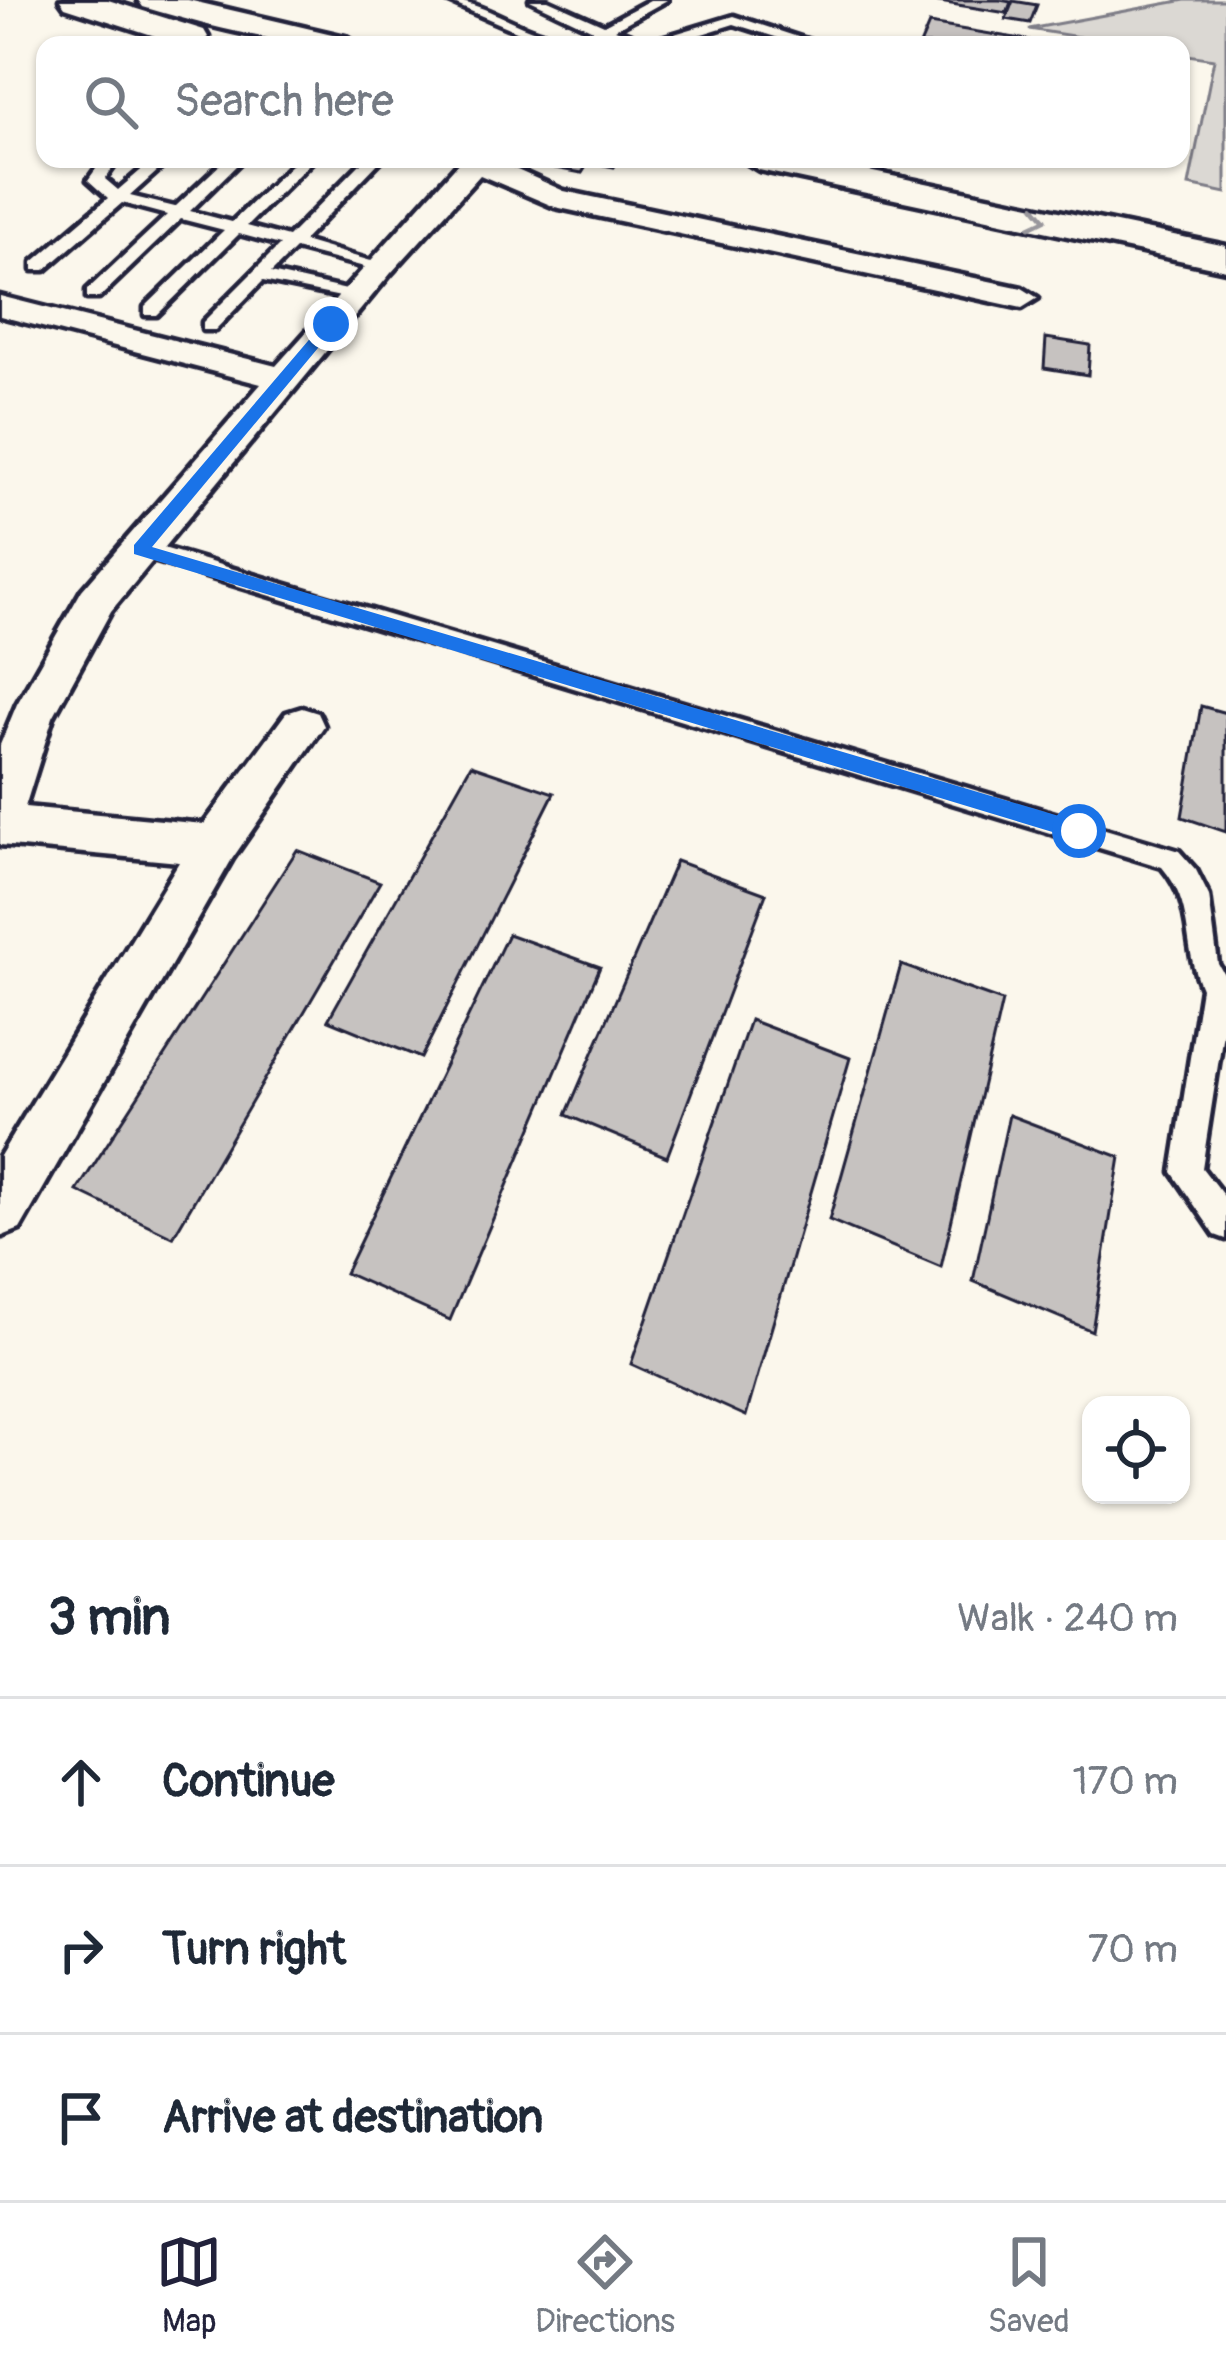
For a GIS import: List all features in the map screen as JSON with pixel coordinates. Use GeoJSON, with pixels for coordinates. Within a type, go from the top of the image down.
{"type":"FeatureCollection","features":[{"type":"Feature","properties":{"kind":"street"},"geometry":{"type":"LineString","coordinates":[[76,0],[195,36]]}},
{"type":"Feature","properties":{"kind":"street"},"geometry":{"type":"LineString","coordinates":[[154,0],[290,36]]}},
{"type":"Feature","properties":{"kind":"street"},"geometry":{"type":"LineString","coordinates":[[0,812],[32,716],[96,601],[380,266],[470,168]]}},
{"type":"Feature","properties":{"kind":"street"},"geometry":{"type":"LineString","coordinates":[[493,168],[555,198],[1022,298]]}},
{"type":"Feature","properties":{"kind":"street"},"geometry":{"type":"LineString","coordinates":[[801,168],[1226,258]]}},
{"type":"Feature","properties":{"kind":"street"},"geometry":{"type":"LineString","coordinates":[[934,168],[1226,227]]}},
{"type":"Feature","properties":{"kind":"street"},"geometry":{"type":"LineString","coordinates":[[0,306],[284,379]]}},
{"type":"Feature","properties":{"kind":"street"},"geometry":{"type":"LineString","coordinates":[[0,1209],[215,845],[302,726]]}},
{"type":"Feature","properties":{"kind":"street"},"geometry":{"type":"LineString","coordinates":[[0,825],[215,845]]}},
{"type":"Feature","properties":{"kind":"lane"},"geometry":{"type":"LineString","coordinates":[[452,0],[455,6],[537,36]]}},
{"type":"Feature","properties":{"kind":"lane"},"geometry":{"type":"LineString","coordinates":[[537,0],[622,36]]}},
{"type":"Feature","properties":{"kind":"lane"},"geometry":{"type":"LineString","coordinates":[[635,0],[655,3]]}},
{"type":"Feature","properties":{"kind":"lane"},"geometry":{"type":"LineString","coordinates":[[594,36],[655,3]]}},
{"type":"Feature","properties":{"kind":"lane"},"geometry":{"type":"LineString","coordinates":[[679,36],[734,20],[786,36]]}},
{"type":"Feature","properties":{"kind":"lane"},"geometry":{"type":"LineString","coordinates":[[105,168],[98,187],[117,197],[380,266]]}},
{"type":"Feature","properties":{"kind":"lane"},"geometry":{"type":"LineString","coordinates":[[39,266],[152,168]]}},
{"type":"Feature","properties":{"kind":"lane"},"geometry":{"type":"LineString","coordinates":[[93,294],[225,168]]}},
{"type":"Feature","properties":{"kind":"lane"},"geometry":{"type":"LineString","coordinates":[[151,311],[297,168]]}},
{"type":"Feature","properties":{"kind":"lane"},"geometry":{"type":"LineString","coordinates":[[209,326],[365,168]]}},
{"type":"Feature","properties":{"kind":"lane"},"geometry":{"type":"LineString","coordinates":[[260,274],[354,297]]}},
{"type":"Feature","properties":{"kind":"lane"},"geometry":{"type":"LineString","coordinates":[[140,549],[1171,859],[1212,885],[1221,903],[1220,993],[1187,1172],[1226,1224]]}},
{"type":"Feature","properties":{"kind":"shaded area"},"geometry":{"type":"Polygon","coordinates":[[[1185,0],[1226,0],[1226,193],[1189,185],[1214,59],[1190,55],[1190,36],[1073,36],[1029,29],[1185,0]]]}},
{"type":"Feature","properties":{"kind":"building"},"geometry":{"type":"Polygon","coordinates":[[[927,0],[1000,0],[1011,2],[1007,13],[927,0]]]}},
{"type":"Feature","properties":{"kind":"building"},"geometry":{"type":"Polygon","coordinates":[[[1013,1],[1037,5],[1030,23],[1006,19],[1013,1]]]}},
{"type":"Feature","properties":{"kind":"building"},"geometry":{"type":"Polygon","coordinates":[[[929,24],[1003,36],[924,36],[929,24]]]}},
{"type":"Feature","properties":{"kind":"building"},"geometry":{"type":"Polygon","coordinates":[[[1046,338],[1090,345],[1088,375],[1044,368],[1046,338]]]}},
{"type":"Feature","properties":{"kind":"building"},"geometry":{"type":"Polygon","coordinates":[[[1201,706],[1226,713],[1226,832],[1182,817],[1201,706]]]}},
{"type":"Feature","properties":{"kind":"building"},"geometry":{"type":"Polygon","coordinates":[[[471,765],[554,793],[421,1058],[328,1020],[471,765]]]}},
{"type":"Feature","properties":{"kind":"building"},"geometry":{"type":"Polygon","coordinates":[[[297,850],[380,882],[173,1237],[77,1191],[297,850]]]}},
{"type":"Feature","properties":{"kind":"building"},"geometry":{"type":"Polygon","coordinates":[[[676,861],[766,894],[667,1157],[566,1115],[676,861]]]}},
{"type":"Feature","properties":{"kind":"building"},"geometry":{"type":"Polygon","coordinates":[[[508,934],[600,967],[450,1320],[345,1273],[508,934]]]}},
{"type":"Feature","properties":{"kind":"building"},"geometry":{"type":"Polygon","coordinates":[[[901,965],[1002,1001],[941,1267],[829,1220],[901,965]]]}},
{"type":"Feature","properties":{"kind":"building"},"geometry":{"type":"Polygon","coordinates":[[[750,1020],[850,1058],[746,1416],[631,1364],[750,1020]]]}},
{"type":"Feature","properties":{"kind":"building"},"geometry":{"type":"Polygon","coordinates":[[[1009,1115],[1120,1157],[1092,1331],[973,1281],[1009,1115]]]}},
{"type":"Feature","properties":{"kind":"route"},"geometry":{"type":"LineString","coordinates":[[331,324],[140,549],[1079,831]]}}]}
